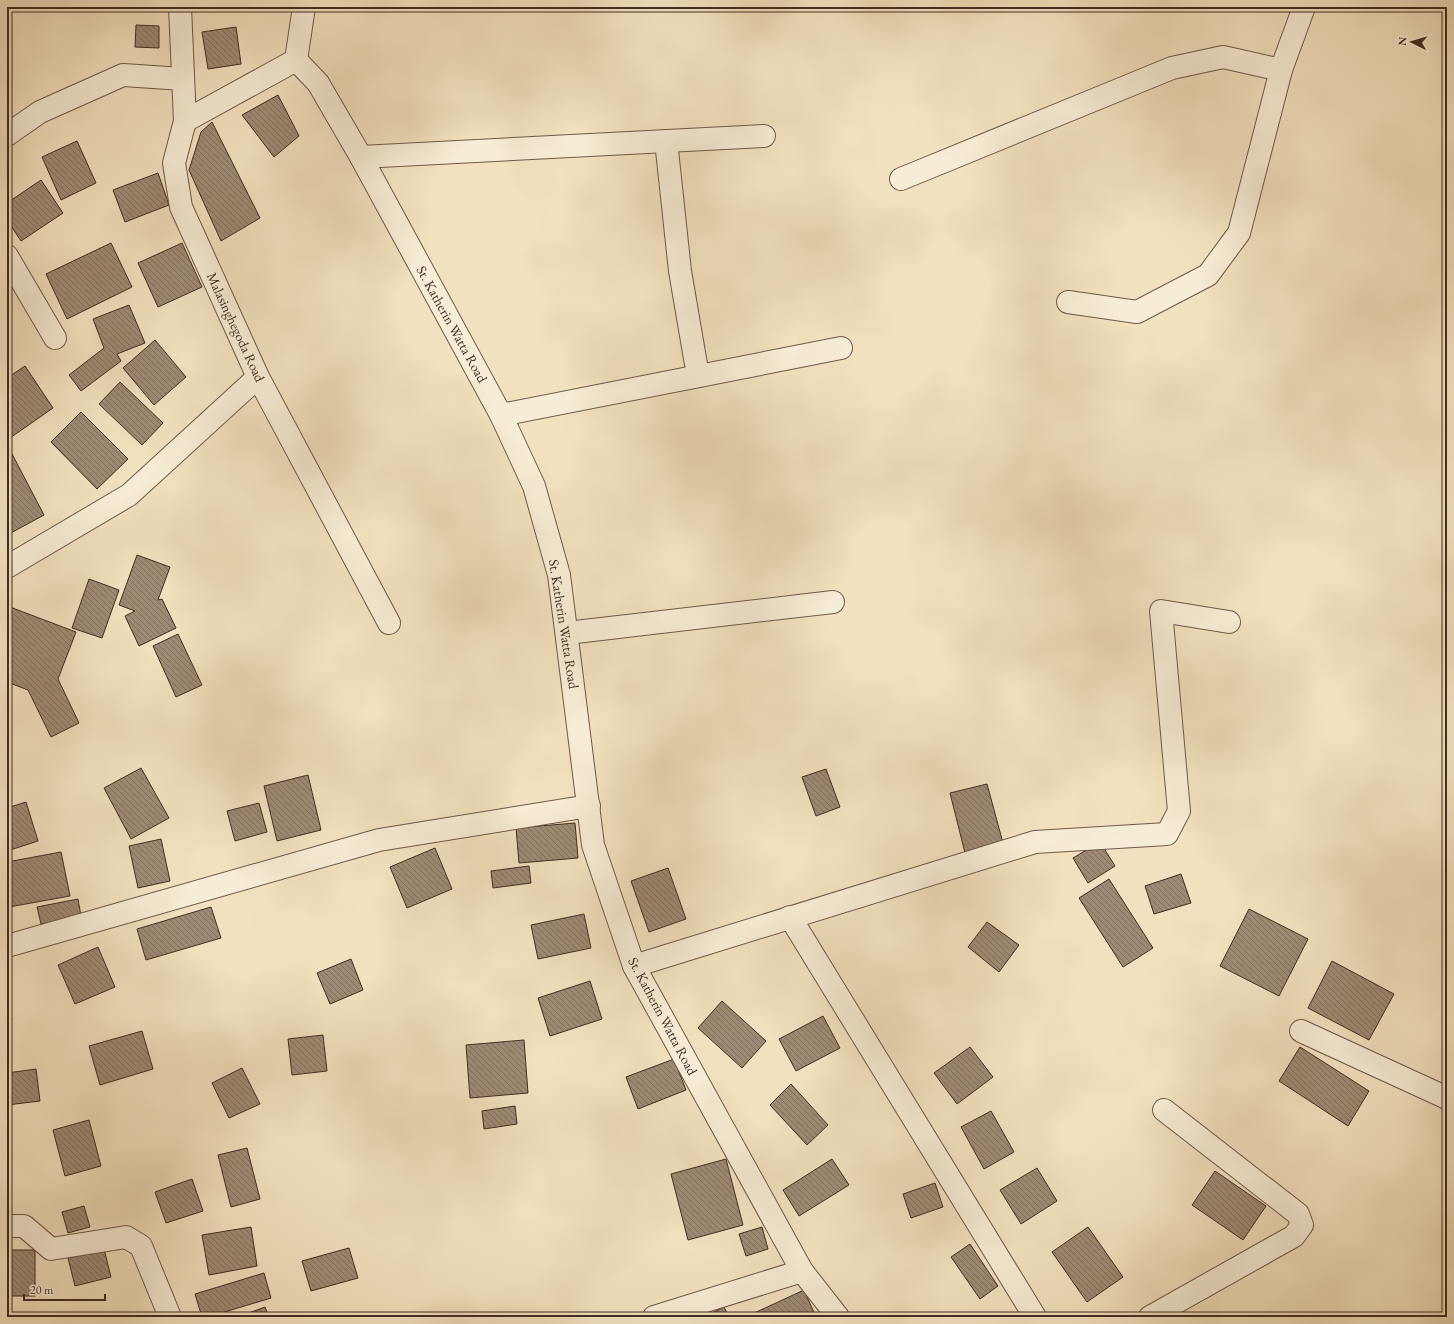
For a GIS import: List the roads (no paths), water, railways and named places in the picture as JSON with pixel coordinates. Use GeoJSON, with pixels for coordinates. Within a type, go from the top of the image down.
{"type":"FeatureCollection","features":[{"type":"Feature","properties":{"kind":"street","name":"Malasinghegoda Road"},"geometry":{"type":"LineString","coordinates":[[180,7],[185,120],[174,163],[181,207],[258,377],[389,624]]}},
{"type":"Feature","properties":{"kind":"street"},"geometry":{"type":"LineString","coordinates":[[185,120],[296,60],[304,7]]}},
{"type":"Feature","properties":{"kind":"street"},"geometry":{"type":"LineString","coordinates":[[1068,302],[1137,312],[1208,275],[1239,233],[1281,70],[1304,7]]}},
{"type":"Feature","properties":{"kind":"street"},"geometry":{"type":"LineString","coordinates":[[901,179],[1172,68],[1223,57],[1281,70]]}},
{"type":"Feature","properties":{"kind":"street","name":"St. Katherin Watta Road"},"geometry":{"type":"LineString","coordinates":[[296,60],[318,83],[361,157],[501,415],[534,486],[559,575],[593,845],[634,966],[802,1270],[838,1317]]}},
{"type":"Feature","properties":{"kind":"street"},"geometry":{"type":"LineString","coordinates":[[7,135],[40,112],[123,75],[183,79]]}},
{"type":"Feature","properties":{"kind":"street"},"geometry":{"type":"LineString","coordinates":[[361,157],[764,136]]}},
{"type":"Feature","properties":{"kind":"street"},"geometry":{"type":"LineString","coordinates":[[666,141],[680,271],[698,376]]}},
{"type":"Feature","properties":{"kind":"street"},"geometry":{"type":"LineString","coordinates":[[7,256],[55,338]]}},
{"type":"Feature","properties":{"kind":"street"},"geometry":{"type":"LineString","coordinates":[[501,415],[841,348]]}},
{"type":"Feature","properties":{"kind":"street"},"geometry":{"type":"LineString","coordinates":[[7,567],[129,495],[258,377]]}},
{"type":"Feature","properties":{"kind":"street"},"geometry":{"type":"LineString","coordinates":[[567,633],[833,602]]}},
{"type":"Feature","properties":{"kind":"street"},"geometry":{"type":"LineString","coordinates":[[634,966],[1035,842],[1167,834],[1179,811],[1161,611],[1229,622]]}},
{"type":"Feature","properties":{"kind":"street"},"geometry":{"type":"LineString","coordinates":[[7,946],[379,840],[589,806]]}},
{"type":"Feature","properties":{"kind":"street"},"geometry":{"type":"LineString","coordinates":[[790,917],[1035,1317]]}},
{"type":"Feature","properties":{"kind":"street"},"geometry":{"type":"LineString","coordinates":[[1301,1031],[1447,1098]]}},
{"type":"Feature","properties":{"kind":"street"},"geometry":{"type":"LineString","coordinates":[[1150,1317],[1294,1236],[1302,1225],[1298,1214],[1164,1110]]}},
{"type":"Feature","properties":{"kind":"street"},"geometry":{"type":"LineString","coordinates":[[7,1226],[24,1226],[51,1249],[126,1237],[142,1246],[170,1317]]}},
{"type":"Feature","properties":{"kind":"street"},"geometry":{"type":"LineString","coordinates":[[654,1317],[802,1270]]}}]}
